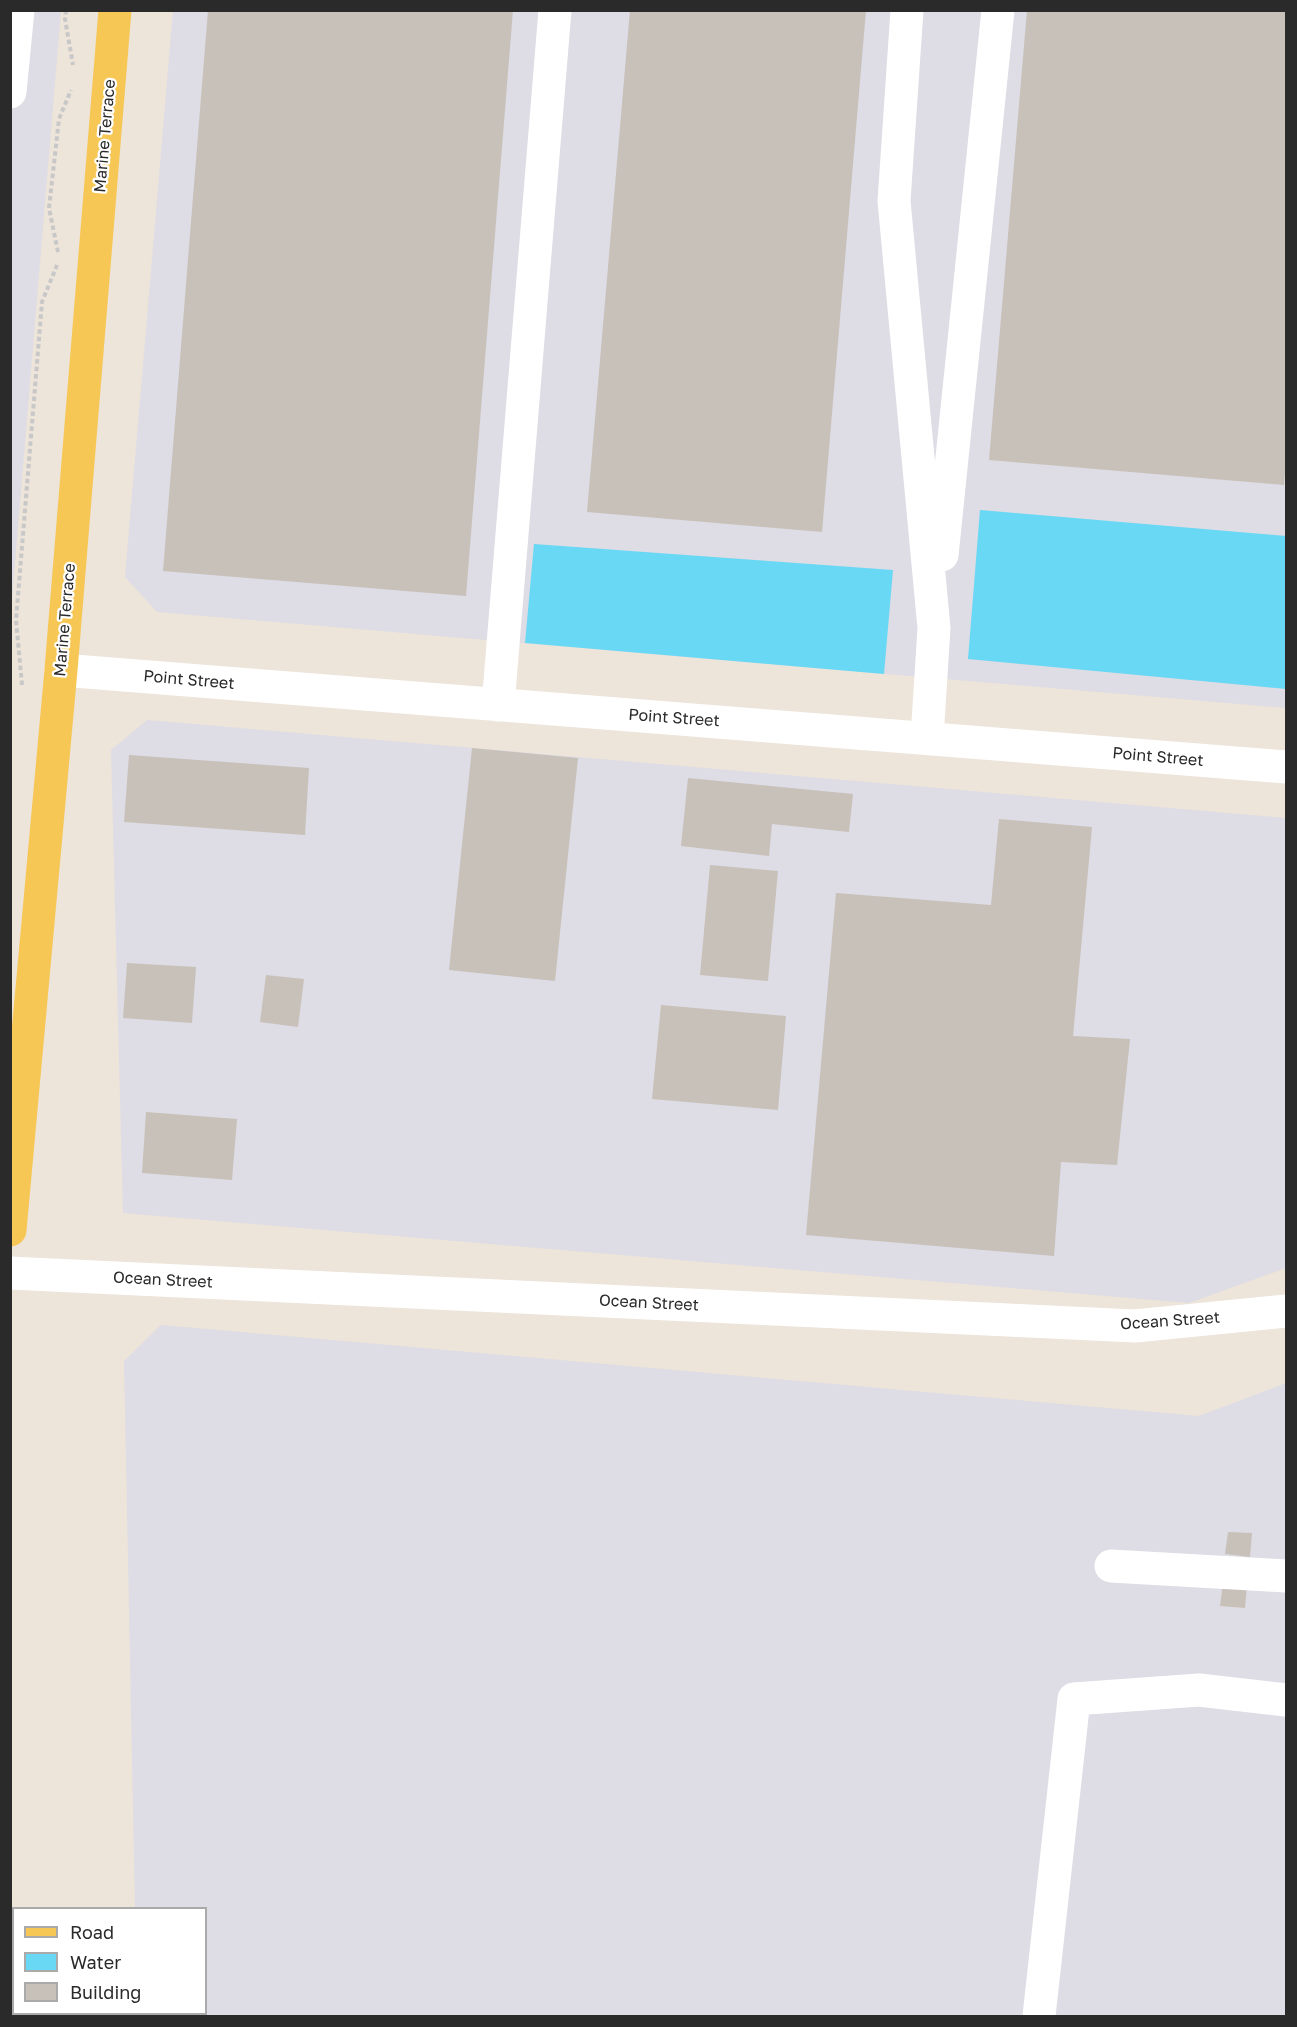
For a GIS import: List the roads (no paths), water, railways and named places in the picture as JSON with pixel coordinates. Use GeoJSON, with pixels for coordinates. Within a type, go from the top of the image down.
{"type":"FeatureCollection","features":[{"type":"Feature","properties":{"kind":"main road","name":"Marine Terrace"},"geometry":{"type":"LineString","coordinates":[[10,1230],[61,670],[115,10]]}},
{"type":"Feature","properties":{"kind":"street"},"geometry":{"type":"LineString","coordinates":[[10,92],[18,10]]}},
{"type":"Feature","properties":{"kind":"street"},"geometry":{"type":"LineString","coordinates":[[498,705],[555,10]]}},
{"type":"Feature","properties":{"kind":"street"},"geometry":{"type":"LineString","coordinates":[[907,10],[894,201],[934,628]]}},
{"type":"Feature","properties":{"kind":"street"},"geometry":{"type":"LineString","coordinates":[[927,738],[934,628],[998,10]]}},
{"type":"Feature","properties":{"kind":"street","name":"Point Street"},"geometry":{"type":"LineString","coordinates":[[61,670],[1287,767]]}},
{"type":"Feature","properties":{"kind":"street","name":"Ocean Street"},"geometry":{"type":"LineString","coordinates":[[10,1273],[1135,1326],[1287,1311]]}},
{"type":"Feature","properties":{"kind":"street"},"geometry":{"type":"LineString","coordinates":[[1112,1566],[1287,1576]]}},
{"type":"Feature","properties":{"kind":"street"},"geometry":{"type":"LineString","coordinates":[[1039,2016],[1074,1699],[1199,1690],[1287,1700]]}},
{"type":"Feature","properties":{"kind":"water"},"geometry":{"type":"Polygon","coordinates":[[[980,510],[1286,536],[1286,689],[968,659],[980,510]]]}},
{"type":"Feature","properties":{"kind":"water"},"geometry":{"type":"Polygon","coordinates":[[[534,544],[893,570],[884,674],[525,643],[534,544]]]}}]}
